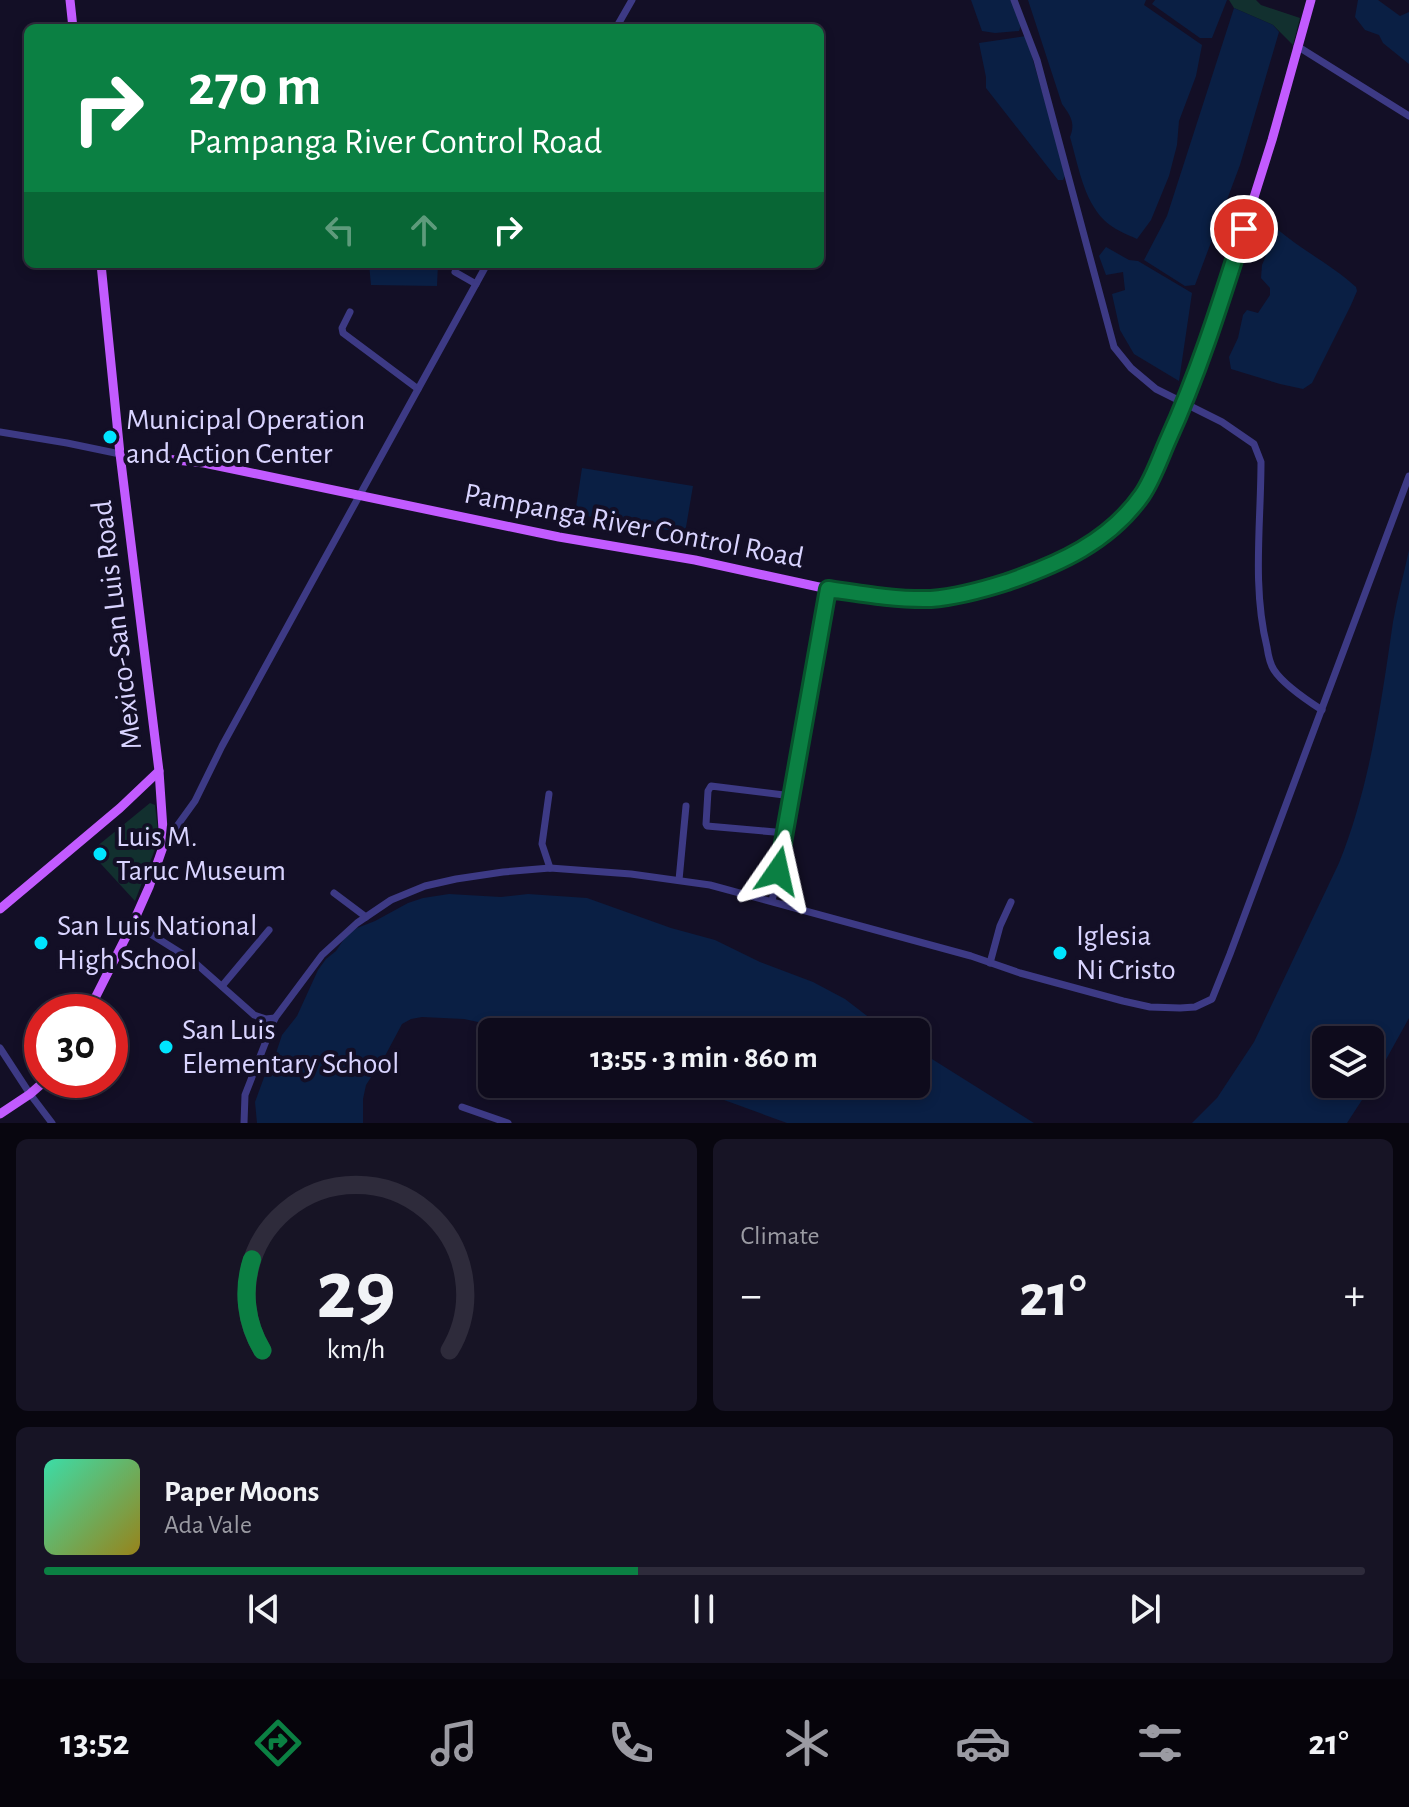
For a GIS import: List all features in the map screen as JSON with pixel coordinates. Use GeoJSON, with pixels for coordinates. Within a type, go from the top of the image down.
{"type":"FeatureCollection","features":[{"type":"Feature","properties":{"kind":"main road"},"geometry":{"type":"LineString","coordinates":[[70,0],[73,24]]}},
{"type":"Feature","properties":{"kind":"main road","name":"Pampanga River Control Road"},"geometry":{"type":"LineString","coordinates":[[120,454],[204,463],[459,517],[723,566],[828,589],[905,598],[949,597],[1027,576],[1091,545],[1125,517],[1144,493],[1184,403],[1216,318],[1272,140],[1311,0]]}},
{"type":"Feature","properties":{"kind":"main road","name":"Mexico-San Luis Road"},"geometry":{"type":"LineString","coordinates":[[0,909],[159,771],[120,454],[101,268]]}},
{"type":"Feature","properties":{"kind":"main road"},"geometry":{"type":"LineString","coordinates":[[97,994],[133,923],[164,844],[159,771]]}},
{"type":"Feature","properties":{"kind":"main road"},"geometry":{"type":"LineString","coordinates":[[0,1114],[24,1098]]}},
{"type":"Feature","properties":{"kind":"street"},"geometry":{"type":"LineString","coordinates":[[618,24],[632,0]]}},
{"type":"Feature","properties":{"kind":"street"},"geometry":{"type":"LineString","coordinates":[[1014,0],[1037,60],[1114,347],[1131,368],[1156,389],[1222,422],[1254,444],[1261,462],[1258,583],[1260,620],[1268,653],[1274,671],[1322,710]]}},
{"type":"Feature","properties":{"kind":"street"},"geometry":{"type":"LineString","coordinates":[[1297,46],[1409,116]]}},
{"type":"Feature","properties":{"kind":"street"},"geometry":{"type":"LineString","coordinates":[[164,844],[195,801],[485,268]]}},
{"type":"Feature","properties":{"kind":"street"},"geometry":{"type":"LineString","coordinates":[[455,272],[476,284]]}},
{"type":"Feature","properties":{"kind":"street"},"geometry":{"type":"LineString","coordinates":[[350,312],[342,328],[343,333],[418,389]]}},
{"type":"Feature","properties":{"kind":"street","name":"Pampanga River Control Road"},"geometry":{"type":"LineString","coordinates":[[0,432],[120,454]]}},
{"type":"Feature","properties":{"kind":"street"},"geometry":{"type":"LineString","coordinates":[[244,1123],[245,1095],[275,1018],[322,955],[391,900],[425,886],[503,872],[550,868],[679,880],[772,901],[1123,1001],[1150,1007],[1180,1008],[1195,1007],[1212,999],[1409,476]]}},
{"type":"Feature","properties":{"kind":"street"},"geometry":{"type":"LineString","coordinates":[[772,901],[828,589]]}},
{"type":"Feature","properties":{"kind":"street"},"geometry":{"type":"LineString","coordinates":[[786,833],[707,826],[708,791],[711,786],[792,796]]}},
{"type":"Feature","properties":{"kind":"street"},"geometry":{"type":"LineString","coordinates":[[549,794],[542,844],[550,868]]}},
{"type":"Feature","properties":{"kind":"street"},"geometry":{"type":"LineString","coordinates":[[679,880],[686,806]]}},
{"type":"Feature","properties":{"kind":"street"},"geometry":{"type":"LineString","coordinates":[[334,893],[366,917]]}},
{"type":"Feature","properties":{"kind":"street"},"geometry":{"type":"LineString","coordinates":[[990,963],[1000,926],[1011,902]]}},
{"type":"Feature","properties":{"kind":"street"},"geometry":{"type":"LineString","coordinates":[[133,923],[192,960],[254,1015],[275,1018]]}},
{"type":"Feature","properties":{"kind":"street"},"geometry":{"type":"LineString","coordinates":[[222,986],[269,930]]}},
{"type":"Feature","properties":{"kind":"street"},"geometry":{"type":"LineString","coordinates":[[0,1048],[24,1085]]}},
{"type":"Feature","properties":{"kind":"street"},"geometry":{"type":"LineString","coordinates":[[33,1098],[52,1123]]}},
{"type":"Feature","properties":{"kind":"street"},"geometry":{"type":"LineString","coordinates":[[462,1107],[508,1123]]}},
{"type":"Feature","properties":{"kind":"green space"},"geometry":{"type":"Polygon","coordinates":[[[1229,0],[1256,0],[1261,5],[1300,18],[1293,45],[1273,25],[1234,8],[1229,0]]]}},
{"type":"Feature","properties":{"kind":"green space"},"geometry":{"type":"Polygon","coordinates":[[[150,803],[155,805],[159,839],[135,901],[90,852],[150,803]]]}},
{"type":"Feature","properties":{"kind":"water"},"geometry":{"type":"Polygon","coordinates":[[[971,0],[1013,0],[1021,25],[1019,31],[982,31],[971,0]]]}},
{"type":"Feature","properties":{"kind":"water"},"geometry":{"type":"Polygon","coordinates":[[[1028,0],[1146,0],[1144,5],[1202,45],[1196,76],[1179,121],[1169,176],[1151,220],[1137,239],[1104,220],[1086,192],[1070,137],[1071,119],[1062,104],[1028,0]]]}},
{"type":"Feature","properties":{"kind":"water"},"geometry":{"type":"Polygon","coordinates":[[[1155,0],[1227,0],[1212,38],[1200,38],[1152,4],[1155,0]]]}},
{"type":"Feature","properties":{"kind":"water"},"geometry":{"type":"Polygon","coordinates":[[[1358,0],[1378,0],[1400,16],[1409,12],[1409,64],[1383,43],[1379,35],[1365,30],[1355,17],[1358,0]]]}},
{"type":"Feature","properties":{"kind":"water"},"geometry":{"type":"Polygon","coordinates":[[[1234,8],[1273,25],[1279,32],[1240,165],[1195,285],[1185,286],[1144,260],[1167,216],[1234,8]]]}},
{"type":"Feature","properties":{"kind":"water"},"geometry":{"type":"Polygon","coordinates":[[[1026,36],[1066,174],[1063,180],[1058,180],[986,88],[979,43],[1026,36]]]}},
{"type":"Feature","properties":{"kind":"water"},"geometry":{"type":"Polygon","coordinates":[[[1277,229],[1347,279],[1357,291],[1312,383],[1303,389],[1231,369],[1229,357],[1238,338],[1243,315],[1247,310],[1258,313],[1270,295],[1270,288],[1261,278],[1262,265],[1271,244],[1271,233],[1277,229]]]}},
{"type":"Feature","properties":{"kind":"water"},"geometry":{"type":"Polygon","coordinates":[[[1106,247],[1129,260],[1138,261],[1192,293],[1179,381],[1134,354],[1120,330],[1112,294],[1125,290],[1123,272],[1106,275],[1099,256],[1106,247]]]}},
{"type":"Feature","properties":{"kind":"water"},"geometry":{"type":"Polygon","coordinates":[[[369,268],[438,268],[437,286],[371,285],[369,268]]]}},
{"type":"Feature","properties":{"kind":"water"},"geometry":{"type":"Polygon","coordinates":[[[582,468],[693,486],[685,533],[575,514],[582,468]]]}},
{"type":"Feature","properties":{"kind":"water"},"geometry":{"type":"Polygon","coordinates":[[[1409,550],[1409,1018],[1384,1063],[1384,1026],[1312,1026],[1312,1098],[1363,1098],[1347,1123],[1192,1123],[1217,1098],[1254,1042],[1339,863],[1367,775],[1409,550]]]}},
{"type":"Feature","properties":{"kind":"water"},"geometry":{"type":"Polygon","coordinates":[[[449,894],[501,897],[528,894],[587,898],[715,940],[760,962],[813,982],[845,999],[870,1018],[478,1018],[478,1022],[422,1017],[402,1024],[366,1085],[363,1123],[257,1123],[255,1102],[266,1072],[282,1035],[297,1016],[326,959],[357,928],[423,898],[449,894]]]}},
{"type":"Feature","properties":{"kind":"water"},"geometry":{"type":"Polygon","coordinates":[[[930,1058],[1034,1123],[787,1123],[718,1098],[930,1098],[930,1058]]]}},
{"type":"Feature","properties":{"kind":"place","name":"Municipal Operation and Action Center"},"geometry":{"type":"Point","coordinates":[110,437]}},
{"type":"Feature","properties":{"kind":"place","name":"Luis M. Taruc Museum"},"geometry":{"type":"Point","coordinates":[100,854]}},
{"type":"Feature","properties":{"kind":"place","name":"San Luis National High School"},"geometry":{"type":"Point","coordinates":[41,943]}},
{"type":"Feature","properties":{"kind":"place","name":"Iglesia Ni Cristo"},"geometry":{"type":"Point","coordinates":[1060,953]}},
{"type":"Feature","properties":{"kind":"place","name":"San Luis Elementary School"},"geometry":{"type":"Point","coordinates":[166,1047]}},
{"type":"Feature","properties":{"kind":"route"},"geometry":{"type":"LineString","coordinates":[[778,871],[828,589],[928,599],[987,589],[1059,562],[1091,545],[1125,517],[1144,493],[1184,403],[1216,318],[1244,229]]}}]}
